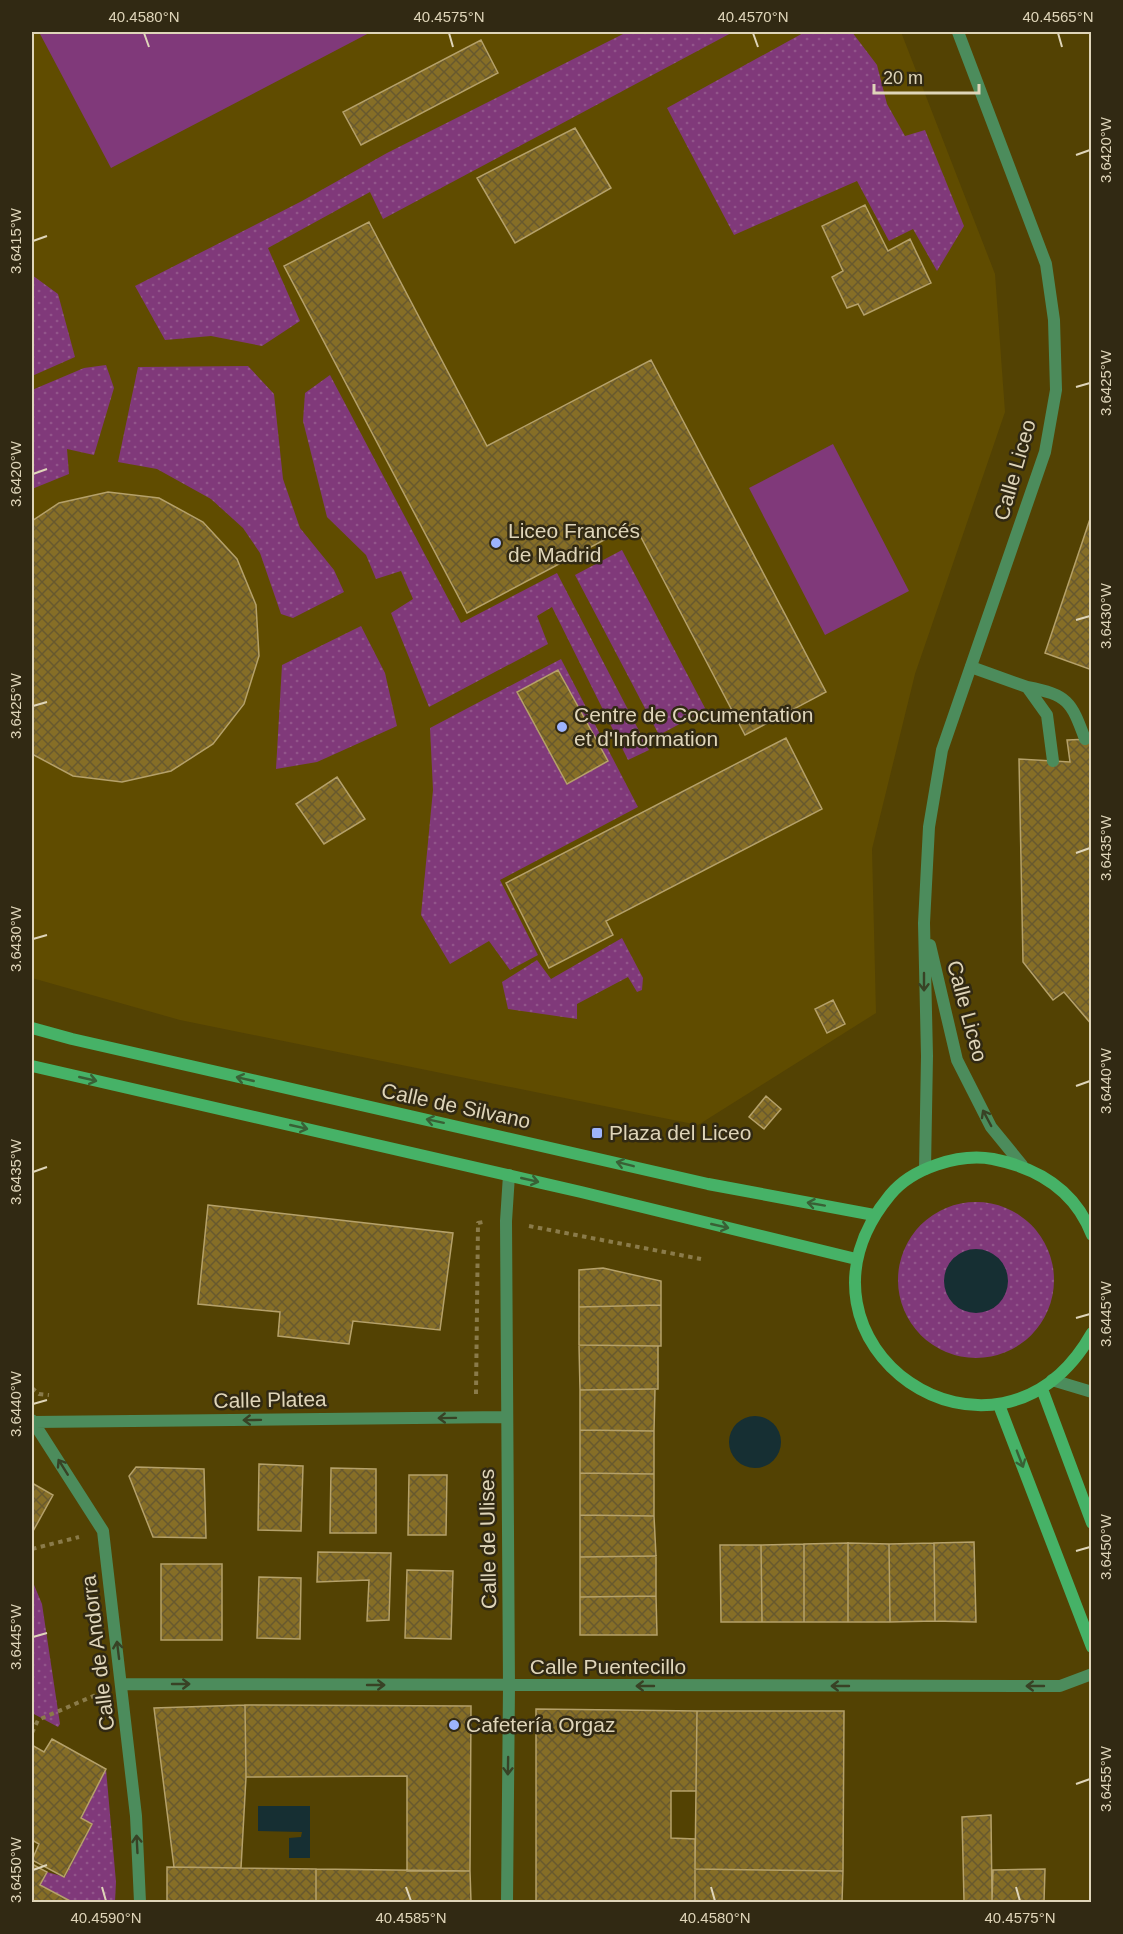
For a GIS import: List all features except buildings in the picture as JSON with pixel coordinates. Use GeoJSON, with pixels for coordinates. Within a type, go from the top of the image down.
{"type":"FeatureCollection","features":[{"type":"Feature","properties":{"kind":"street","name":"Calle Liceo"},"geometry":{"type":"LineString","coordinates":[[925,1169],[927,1056],[924,923],[929,827],[942,750],[1045,452],[1056,390],[1054,320],[1046,264],[958,32]]}},
{"type":"Feature","properties":{"kind":"street"},"geometry":{"type":"LineString","coordinates":[[971,667],[1027,687],[1054,692],[1073,708],[1085,739]]}},
{"type":"Feature","properties":{"kind":"street"},"geometry":{"type":"LineString","coordinates":[[1027,687],[1047,714],[1053,761]]}},
{"type":"Feature","properties":{"kind":"street","name":"Calle Liceo"},"geometry":{"type":"LineString","coordinates":[[924,923],[957,1060],[991,1127],[1022,1165]]}},
{"type":"Feature","properties":{"kind":"street","name":"Calle de Silvano"},"geometry":{"type":"LineString","coordinates":[[32,1028],[708,1184],[873,1215]]}},
{"type":"Feature","properties":{"kind":"street"},"geometry":{"type":"LineString","coordinates":[[32,1066],[509,1175],[856,1259]]}},
{"type":"Feature","properties":{"kind":"street"},"geometry":{"type":"LineString","coordinates":[[1092,1235],[1086,1219],[1059,1186],[1022,1165],[981,1157],[925,1169],[894,1190],[873,1215],[856,1259],[857,1306],[875,1350],[908,1384],[952,1403],[999,1404],[1042,1389],[1079,1354],[1092,1333]]}},
{"type":"Feature","properties":{"kind":"street","name":"Calle de Ulises"},"geometry":{"type":"LineString","coordinates":[[507,1902],[509,1686],[506,1221],[509,1175]]}},
{"type":"Feature","properties":{"kind":"street"},"geometry":{"type":"LineString","coordinates":[[1052,1380],[1092,1392]]}},
{"type":"Feature","properties":{"kind":"street"},"geometry":{"type":"LineString","coordinates":[[1042,1389],[1092,1523]]}},
{"type":"Feature","properties":{"kind":"street"},"geometry":{"type":"LineString","coordinates":[[999,1404],[1092,1647]]}},
{"type":"Feature","properties":{"kind":"street","name":"Calle Platea"},"geometry":{"type":"LineString","coordinates":[[33,1421],[506,1417]]}},
{"type":"Feature","properties":{"kind":"street","name":"Calle de Andorra"},"geometry":{"type":"LineString","coordinates":[[33,1421],[103,1531],[136,1816],[140,1902]]}},
{"type":"Feature","properties":{"kind":"street","name":"Calle Puentecillo"},"geometry":{"type":"LineString","coordinates":[[122,1684],[1060,1686],[1092,1674]]}},
{"type":"Feature","properties":{"kind":"path"},"geometry":{"type":"LineString","coordinates":[[474,1398],[476,1394],[478,1223],[506,1221],[700,1259]]}},
{"type":"Feature","properties":{"kind":"path"},"geometry":{"type":"LineString","coordinates":[[32,1388],[39,1394],[50,1395]]}},
{"type":"Feature","properties":{"kind":"path"},"geometry":{"type":"LineString","coordinates":[[32,1549],[103,1531]]}},
{"type":"Feature","properties":{"kind":"path"},"geometry":{"type":"LineString","coordinates":[[32,1733],[38,1720],[122,1684]]}},
{"type":"Feature","properties":{"kind":"shaded area","name":"Liceo Francés de Madrid"},"geometry":{"type":"Polygon","coordinates":[[[32,32],[901,32],[995,274],[1005,412],[915,674],[872,849],[876,1013],[698,1125],[180,1020],[32,978],[32,32]]]}},
{"type":"Feature","properties":{"kind":"shaded area"},"geometry":{"type":"Polygon","coordinates":[[[39,32],[371,32],[111,168],[39,32]]]}},
{"type":"Feature","properties":{"kind":"shaded area"},"geometry":{"type":"Polygon","coordinates":[[[627,32],[733,32],[383,219],[370,192],[268,248],[300,321],[262,346],[211,336],[165,340],[135,286],[302,201],[387,153],[627,32]]]}},
{"type":"Feature","properties":{"kind":"shaded area"},"geometry":{"type":"Polygon","coordinates":[[[805,32],[852,32],[877,65],[887,104],[905,136],[925,130],[964,226],[937,271],[913,229],[889,241],[857,181],[734,235],[667,108],[805,32]]]}},
{"type":"Feature","properties":{"kind":"shaded area"},"geometry":{"type":"Polygon","coordinates":[[[32,275],[58,294],[75,357],[32,376],[32,275]]]}},
{"type":"Feature","properties":{"kind":"shaded area"},"geometry":{"type":"Polygon","coordinates":[[[106,365],[114,388],[94,455],[67,449],[69,474],[32,489],[32,390],[84,368],[106,365]]]}},
{"type":"Feature","properties":{"kind":"shaded area"},"geometry":{"type":"Polygon","coordinates":[[[248,366],[274,394],[283,479],[300,528],[334,570],[344,592],[293,618],[281,614],[260,553],[243,528],[211,499],[157,469],[118,462],[138,367],[248,366]]]}},
{"type":"Feature","properties":{"kind":"shaded area"},"geometry":{"type":"Polygon","coordinates":[[[330,375],[461,623],[557,573],[649,750],[628,760],[552,607],[537,616],[548,644],[429,707],[391,613],[413,599],[401,571],[376,579],[366,555],[327,517],[303,421],[305,393],[330,375]]]}},
{"type":"Feature","properties":{"kind":"shaded area"},"geometry":{"type":"Polygon","coordinates":[[[833,444],[909,591],[825,635],[749,488],[833,444]]]}},
{"type":"Feature","properties":{"kind":"shaded area"},"geometry":{"type":"Polygon","coordinates":[[[622,550],[706,710],[659,735],[575,575],[622,550]]]}},
{"type":"Feature","properties":{"kind":"shaded area"},"geometry":{"type":"Polygon","coordinates":[[[361,626],[385,673],[397,726],[317,762],[276,769],[282,665],[361,626]]]}},
{"type":"Feature","properties":{"kind":"shaded area"},"geometry":{"type":"Polygon","coordinates":[[[561,659],[638,807],[500,880],[538,955],[510,970],[489,941],[450,964],[421,915],[433,790],[430,728],[561,659]]]}},
{"type":"Feature","properties":{"kind":"shaded area"},"geometry":{"type":"Polygon","coordinates":[[[622,938],[643,978],[642,990],[637,992],[628,977],[577,1004],[577,1019],[508,1009],[502,982],[537,960],[551,979],[622,938]]]}},
{"type":"Feature","properties":{"kind":"shaded area"},"geometry":{"type":"Polygon","coordinates":[[[976,1202],[991,1203],[1006,1208],[1031,1225],[1048,1250],[1053,1265],[1053,1295],[1048,1310],[1031,1335],[1006,1352],[991,1357],[976,1358],[961,1357],[946,1352],[921,1335],[904,1310],[899,1295],[898,1280],[899,1265],[904,1250],[921,1225],[946,1208],[961,1203],[976,1202]]]}},
{"type":"Feature","properties":{"kind":"shaded area"},"geometry":{"type":"Polygon","coordinates":[[[32,1580],[42,1604],[60,1724],[58,1727],[32,1713],[32,1580]]]}},
{"type":"Feature","properties":{"kind":"shaded area"},"geometry":{"type":"Polygon","coordinates":[[[106,1769],[116,1882],[115,1902],[72,1902],[40,1885],[47,1872],[65,1877],[92,1824],[81,1818],[106,1769]]]}},
{"type":"Feature","properties":{"kind":"water"},"geometry":{"type":"Polygon","coordinates":[[[976,1249],[994,1255],[1002,1263],[1008,1281],[1002,1299],[994,1307],[976,1313],[958,1307],[950,1299],[944,1281],[950,1263],[958,1255],[976,1249]]]}},
{"type":"Feature","properties":{"kind":"water"},"geometry":{"type":"Polygon","coordinates":[[[755,1416],[765,1418],[773,1424],[779,1432],[781,1442],[779,1452],[773,1460],[765,1466],[755,1468],[745,1466],[737,1460],[731,1452],[729,1442],[731,1432],[737,1424],[745,1418],[755,1416]]]}},
{"type":"Feature","properties":{"kind":"water"},"geometry":{"type":"Polygon","coordinates":[[[258,1806],[310,1806],[310,1858],[289,1858],[289,1838],[301,1837],[302,1832],[258,1831],[258,1806]]]}},
{"type":"Feature","properties":{"kind":"place","name":"Liceo Francés de Madrid"},"geometry":{"type":"Point","coordinates":[496,543]}},
{"type":"Feature","properties":{"kind":"place","name":"Centre de Cocumentation et d'Information"},"geometry":{"type":"Point","coordinates":[562,727]}},
{"type":"Feature","properties":{"kind":"place","name":"Plaza del Liceo"},"geometry":{"type":"Point","coordinates":[597,1133]}},
{"type":"Feature","properties":{"kind":"place","name":"Cafetería Orgaz"},"geometry":{"type":"Point","coordinates":[454,1725]}}]}
